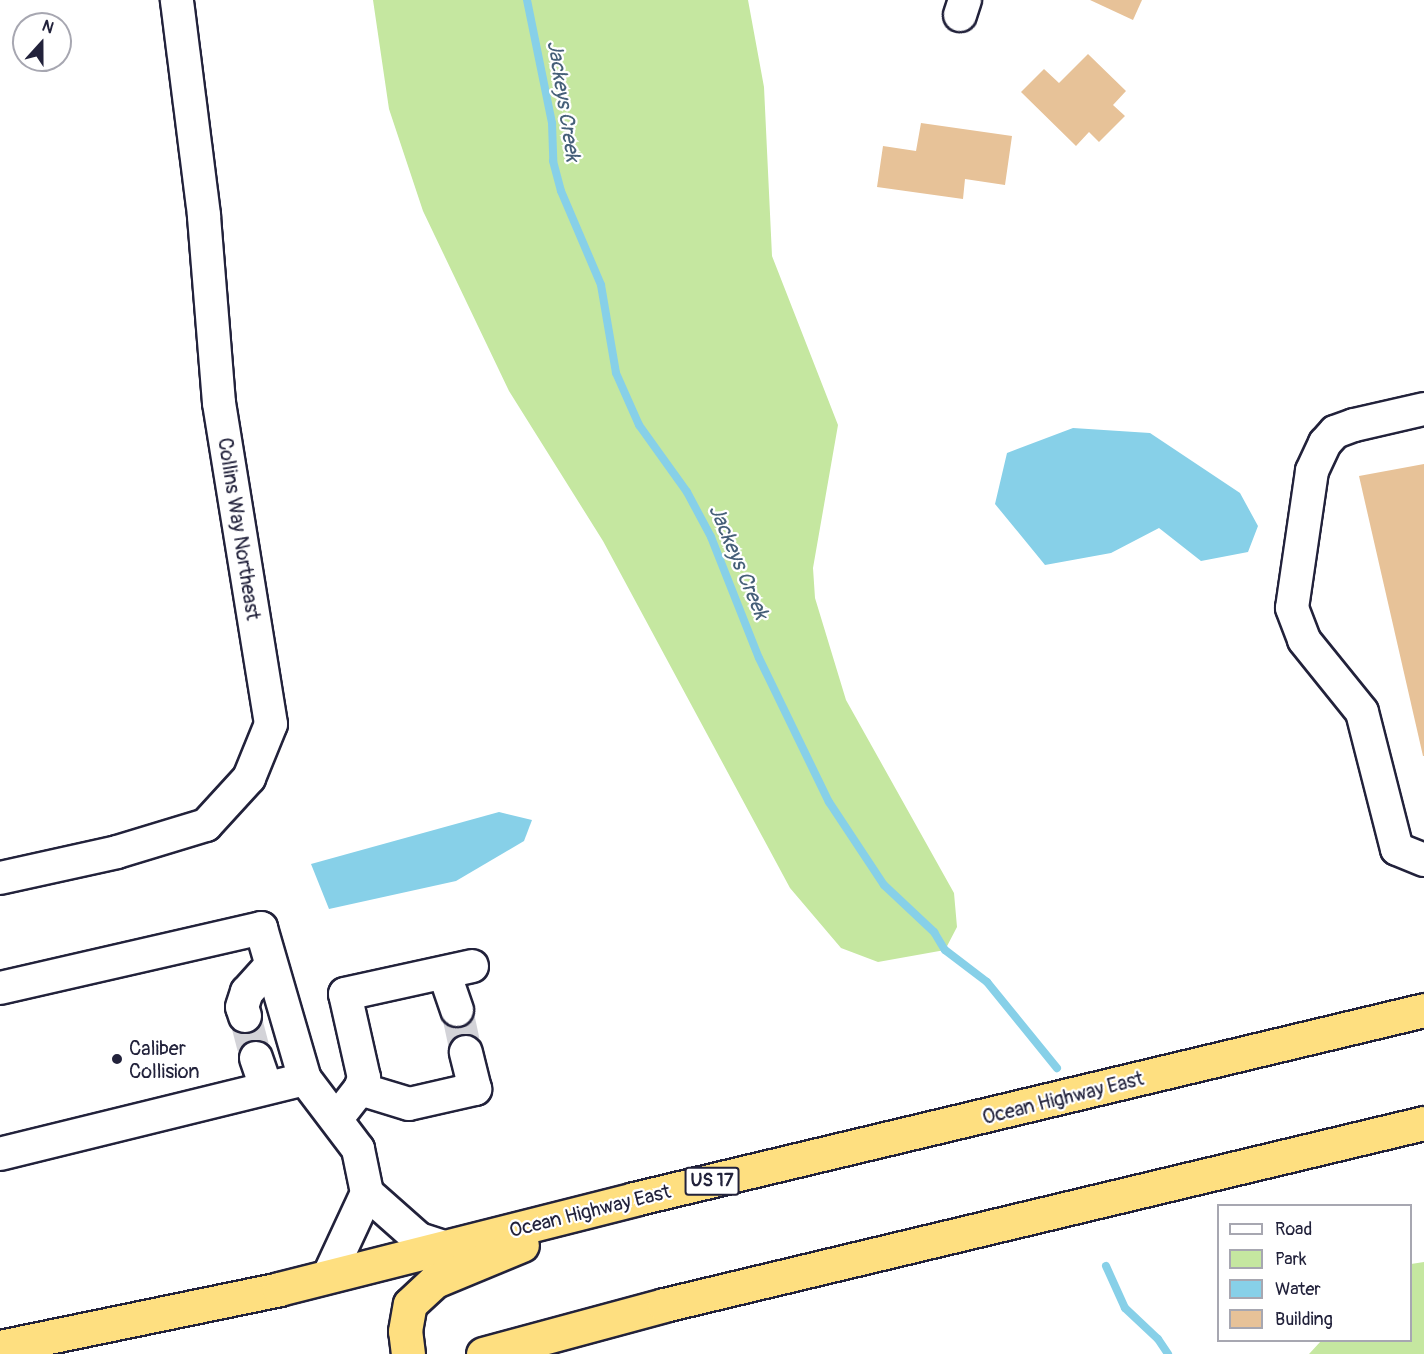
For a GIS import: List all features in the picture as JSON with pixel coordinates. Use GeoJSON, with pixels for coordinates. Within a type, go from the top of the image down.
{"type":"FeatureCollection","features":[{"type":"Feature","properties":{"kind":"highway","name":"Ocean Highway East"},"geometry":{"type":"LineString","coordinates":[[0,1347],[328,1277],[634,1199],[1424,1010]]}},
{"type":"Feature","properties":{"kind":"highway"},"geometry":{"type":"LineString","coordinates":[[483,1354],[675,1302],[1424,1123]]}},
{"type":"Feature","properties":{"kind":"highway"},"geometry":{"type":"LineString","coordinates":[[408,1354],[405,1331],[410,1304],[435,1281],[634,1199]]}},
{"type":"Feature","properties":{"kind":"street","name":"Collins Way Northeast"},"geometry":{"type":"LineString","coordinates":[[0,878],[117,852],[206,825],[249,778],[271,724],[219,403],[204,215],[177,0]]}},
{"type":"Feature","properties":{"kind":"street"},"geometry":{"type":"LineString","coordinates":[[1424,409],[1354,425],[1335,432],[1324,443],[1312,471],[1292,608],[1304,640],[1362,712],[1397,849],[1424,860]]}},
{"type":"Feature","properties":{"kind":"street"},"geometry":{"type":"LineString","coordinates":[[0,988],[261,928],[305,1079],[338,1117],[358,1149],[366,1194],[328,1277]]}},
{"type":"Feature","properties":{"kind":"street"},"geometry":{"type":"LineString","coordinates":[[245,1016],[242,1007],[247,992],[271,965]]}},
{"type":"Feature","properties":{"kind":"street"},"geometry":{"type":"LineString","coordinates":[[338,1117],[360,1089],[364,1078],[345,994],[459,970],[457,1010]]}},
{"type":"Feature","properties":{"kind":"street"},"geometry":{"type":"LineString","coordinates":[[360,1089],[409,1104],[475,1089],[466,1052]]}},
{"type":"Feature","properties":{"kind":"street"},"geometry":{"type":"LineString","coordinates":[[256,1058],[266,1087]]}},
{"type":"Feature","properties":{"kind":"street"},"geometry":{"type":"LineString","coordinates":[[0,1154],[305,1079]]}},
{"type":"Feature","properties":{"kind":"street"},"geometry":{"type":"LineString","coordinates":[[366,1194],[419,1239],[444,1247]]}},
{"type":"Feature","properties":{"kind":"green space"},"geometry":{"type":"Polygon","coordinates":[[[373,0],[748,0],[764,87],[772,256],[838,425],[813,568],[815,598],[846,700],[954,893],[957,927],[945,950],[878,962],[841,948],[790,888],[603,541],[509,391],[423,211],[389,109],[373,0]]]}},
{"type":"Feature","properties":{"kind":"green space"},"geometry":{"type":"Polygon","coordinates":[[[1424,1262],[1424,1354],[1309,1354],[1320,1342],[1412,1342],[1412,1264],[1424,1262]]]}},
{"type":"Feature","properties":{"kind":"water"},"geometry":{"type":"Polygon","coordinates":[[[1073,428],[1150,433],[1240,493],[1258,526],[1248,552],[1201,561],[1159,528],[1111,553],[1045,565],[995,504],[1007,453],[1073,428]]]}},
{"type":"Feature","properties":{"kind":"water"},"geometry":{"type":"Polygon","coordinates":[[[499,812],[532,820],[524,841],[456,881],[329,909],[311,864],[499,812]]]}},
{"type":"Feature","properties":{"kind":"building"},"geometry":{"type":"Polygon","coordinates":[[[1090,0],[1142,0],[1133,20],[1090,0]]]}},
{"type":"Feature","properties":{"kind":"building"},"geometry":{"type":"Polygon","coordinates":[[[1088,54],[1126,91],[1113,105],[1125,116],[1099,142],[1089,132],[1076,146],[1021,92],[1044,69],[1059,83],[1088,54]]]}},
{"type":"Feature","properties":{"kind":"building"},"geometry":{"type":"Polygon","coordinates":[[[921,123],[1012,136],[1005,185],[965,179],[963,199],[877,187],[883,146],[916,151],[921,123]]]}},
{"type":"Feature","properties":{"kind":"building"},"geometry":{"type":"Polygon","coordinates":[[[1424,464],[1424,756],[1423,756],[1359,476],[1424,464]]]}},
{"type":"Feature","properties":{"kind":"waterway","name":"Jackeys Creek"},"geometry":{"type":"LineString","coordinates":[[527,0],[552,123],[553,161],[561,191],[601,285],[616,373],[639,425],[687,492],[711,537],[759,658],[829,802],[884,885],[934,932],[945,950],[987,982],[1057,1068]]}},
{"type":"Feature","properties":{"kind":"waterway","name":"Jackeys Creek"},"geometry":{"type":"LineString","coordinates":[[1106,1266],[1125,1308],[1158,1339],[1168,1354]]}},
{"type":"Feature","properties":{"kind":"tunnel"},"geometry":{"type":"LineString","coordinates":[[457,1010],[466,1052]]}},
{"type":"Feature","properties":{"kind":"tunnel"},"geometry":{"type":"LineString","coordinates":[[245,1016],[256,1058]]}},
{"type":"Feature","properties":{"kind":"place","name":"Caliber Collision"},"geometry":{"type":"Point","coordinates":[117,1059]}}]}
